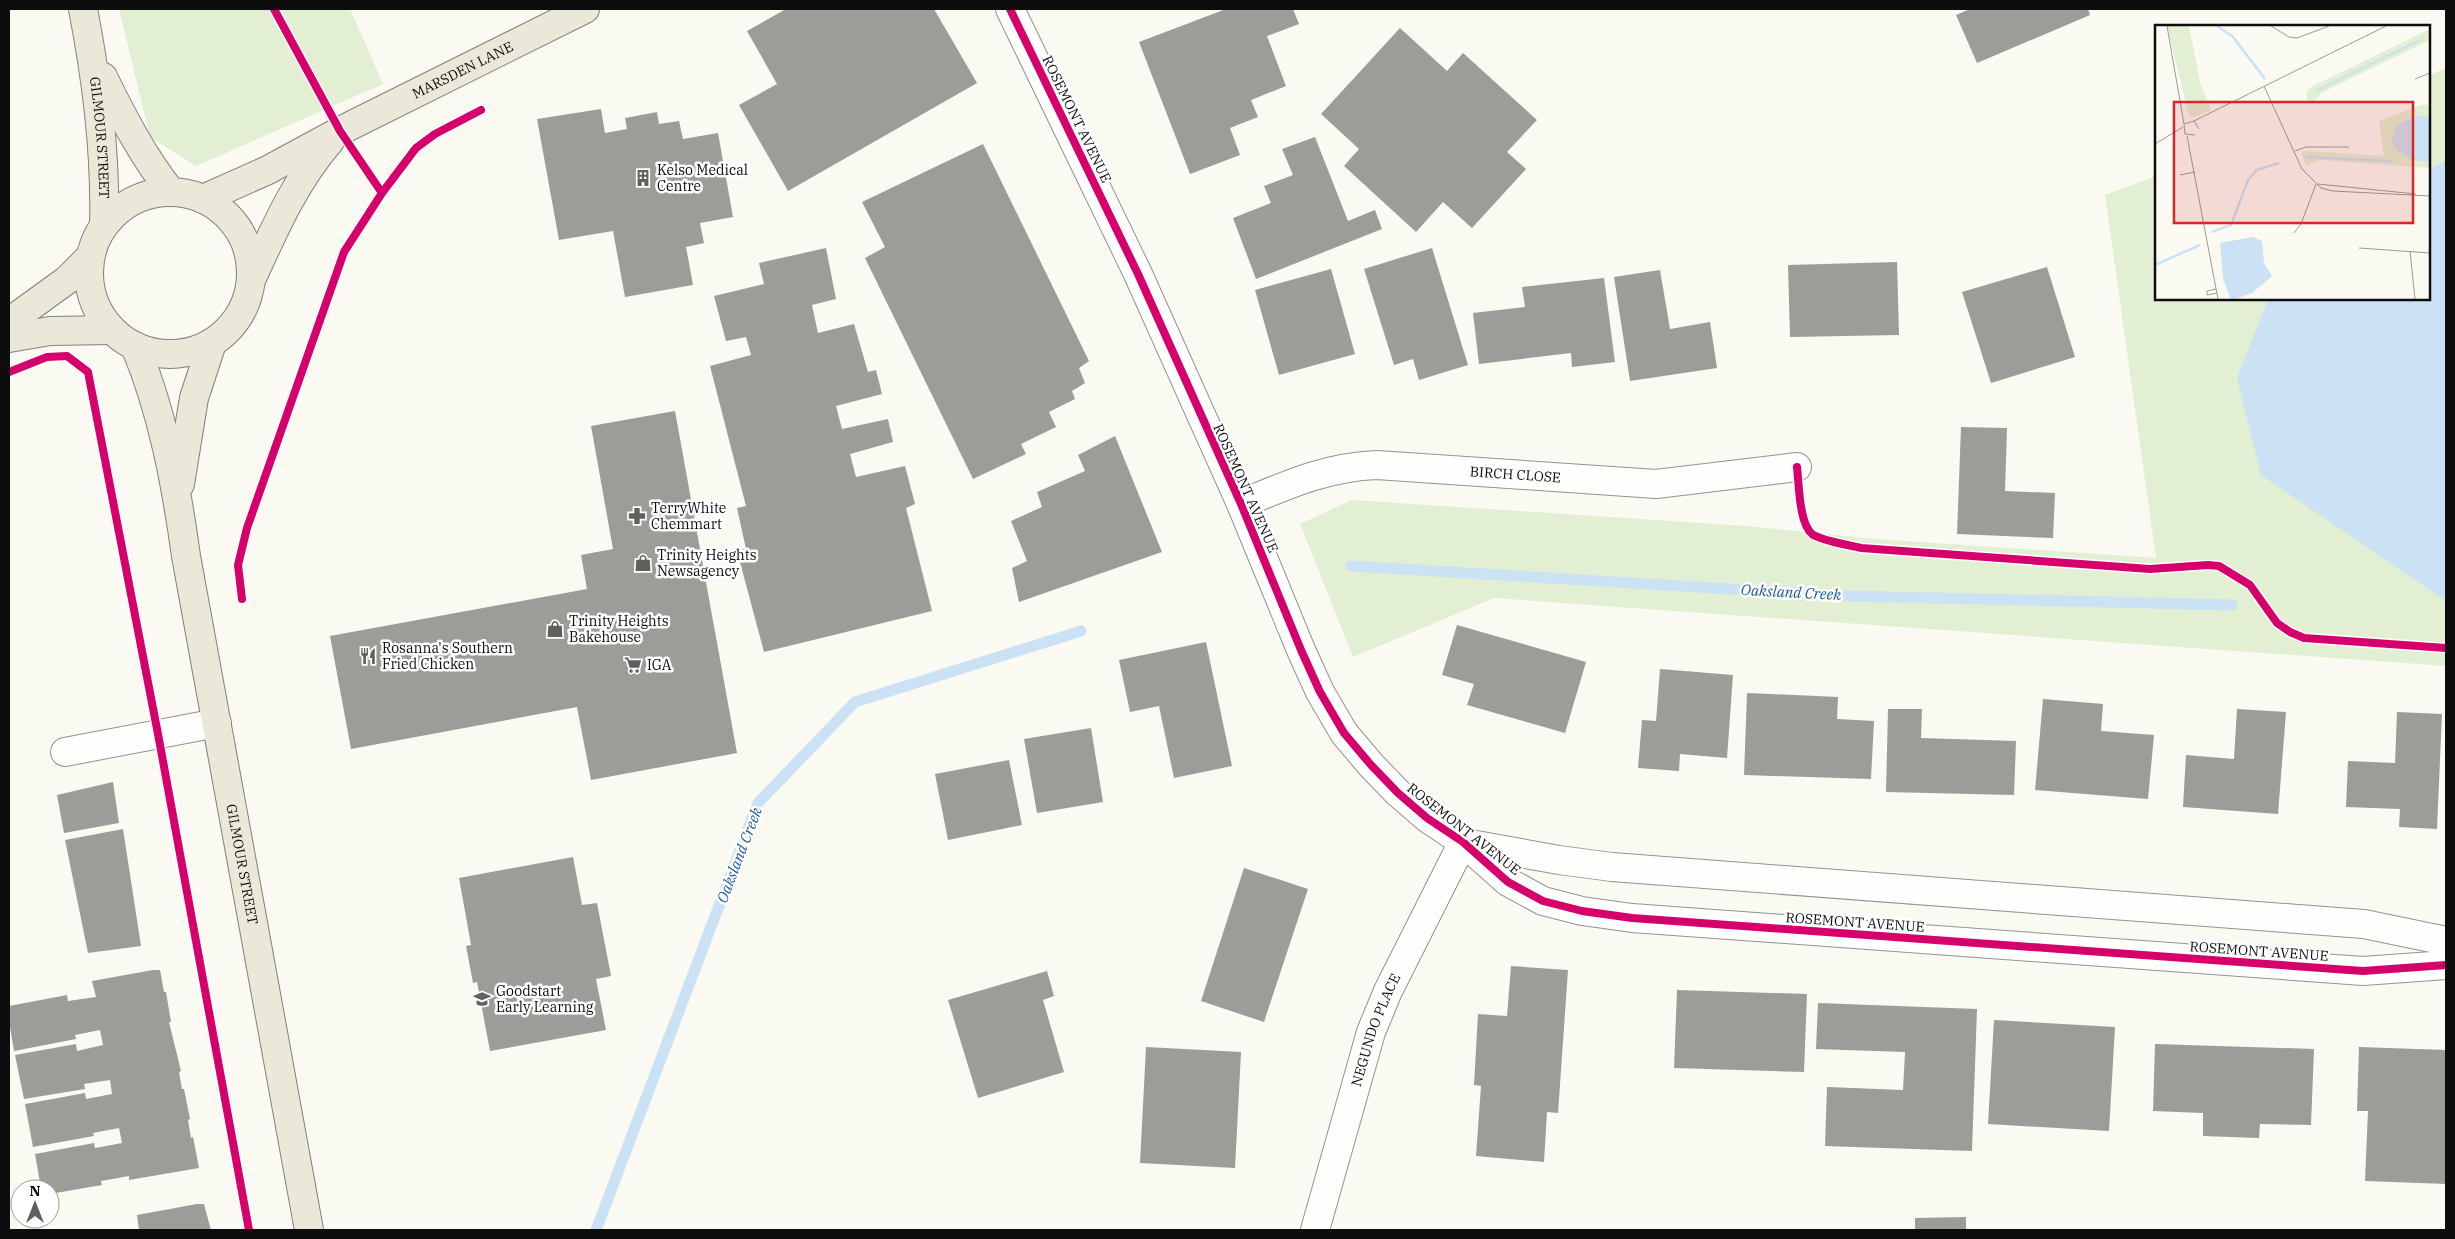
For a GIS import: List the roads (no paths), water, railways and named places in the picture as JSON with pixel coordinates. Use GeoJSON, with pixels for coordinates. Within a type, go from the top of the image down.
{"type":"FeatureCollection","features":[{"type":"Feature","properties":{"kind":"main road","name":"GILMOUR STREET"},"geometry":{"type":"LineString","coordinates":[[83,9],[91,50],[101,125],[105,189],[104,225]]}},
{"type":"Feature","properties":{"kind":"main road","name":"MARSDEN LANE"},"geometry":{"type":"LineString","coordinates":[[203,199],[260,174],[340,130],[585,9]]}},
{"type":"Feature","properties":{"kind":"main road","name":"GILMOUR STREET"},"geometry":{"type":"LineString","coordinates":[[91,50],[136,142],[150,165],[171,192]]}},
{"type":"Feature","properties":{"kind":"main road","name":"MARSDEN LANE"},"geometry":{"type":"LineString","coordinates":[[252,278],[286,204],[302,178],[340,130]]}},
{"type":"Feature","properties":{"kind":"main road"},"geometry":{"type":"LineString","coordinates":[[171,192],[203,199],[218,207],[240,231],[247,245],[252,278],[249,294],[236,322],[212,343],[198,350],[174,354],[150,352],[134,346],[112,330],[102,318],[90,289],[88,273],[90,257],[104,225],[117,212],[134,201],[152,194],[171,192]]}},
{"type":"Feature","properties":{"kind":"main road"},"geometry":{"type":"LineString","coordinates":[[9,322],[67,280],[90,257]]}},
{"type":"Feature","properties":{"kind":"main road"},"geometry":{"type":"LineString","coordinates":[[9,338],[50,331],[112,330]]}},
{"type":"Feature","properties":{"kind":"main road","name":"GILMOUR STREET"},"geometry":{"type":"LineString","coordinates":[[178,498],[194,398],[212,343]]}},
{"type":"Feature","properties":{"kind":"main road","name":"GILMOUR STREET"},"geometry":{"type":"LineString","coordinates":[[134,346],[156,406],[178,498],[186,556],[309,1230]]}},
{"type":"Feature","properties":{"kind":"street","name":"ROSEMONT AVENUE"},"geometry":{"type":"LineString","coordinates":[[1010,9],[1138,274],[1241,504],[1320,692],[1344,733],[1370,765],[1427,818],[1463,842],[1508,882],[1543,901],[1582,911],[1632,918],[2363,971],[2446,965]]}},
{"type":"Feature","properties":{"kind":"street","name":"BIRCH CLOSE"},"geometry":{"type":"LineString","coordinates":[[1241,504],[1317,474],[1352,466],[1377,465],[1656,484],[1796,467]]}},
{"type":"Feature","properties":{"kind":"street"},"geometry":{"type":"LineString","coordinates":[[65,752],[217,722]]}},
{"type":"Feature","properties":{"kind":"street","name":"ROSEMONT AVENUE"},"geometry":{"type":"LineString","coordinates":[[1463,842],[1559,860],[1612,867],[2364,924],[2446,941]]}},
{"type":"Feature","properties":{"kind":"street","name":"NEGUNDO PLACE"},"geometry":{"type":"LineString","coordinates":[[1315,1230],[1371,1032],[1388,991],[1463,842]]}},
{"type":"Feature","properties":{"kind":"water"},"geometry":{"type":"Polygon","coordinates":[[[2446,161],[2446,601],[2261,475],[2237,378],[2268,300],[2430,300],[2430,169],[2446,161]]]}},
{"type":"Feature","properties":{"kind":"waterway","name":"Oaksland Creek"},"geometry":{"type":"LineString","coordinates":[[1351,566],[1848,596],[2232,605]]}},
{"type":"Feature","properties":{"kind":"waterway","name":"Oaksland Creek"},"geometry":{"type":"LineString","coordinates":[[596,1230],[758,803],[855,702],[1081,631]]}},
{"type":"Feature","properties":{"kind":"place","name":"Kelso Medical Centre"},"geometry":{"type":"Point","coordinates":[643,178]}},
{"type":"Feature","properties":{"kind":"place","name":"TerryWhite Chemmart"},"geometry":{"type":"Point","coordinates":[637,516]}},
{"type":"Feature","properties":{"kind":"place","name":"Trinity Heights Newsagency"},"geometry":{"type":"Point","coordinates":[643,563]}},
{"type":"Feature","properties":{"kind":"place","name":"Trinity Heights Bakehouse"},"geometry":{"type":"Point","coordinates":[555,629]}},
{"type":"Feature","properties":{"kind":"place","name":"Rosanna's Southern Fried Chicken"},"geometry":{"type":"Point","coordinates":[368,656]}},
{"type":"Feature","properties":{"kind":"place","name":"IGA"},"geometry":{"type":"Point","coordinates":[633,665]}},
{"type":"Feature","properties":{"kind":"place","name":"Goodstart Early Learning"},"geometry":{"type":"Point","coordinates":[482,999]}}]}
